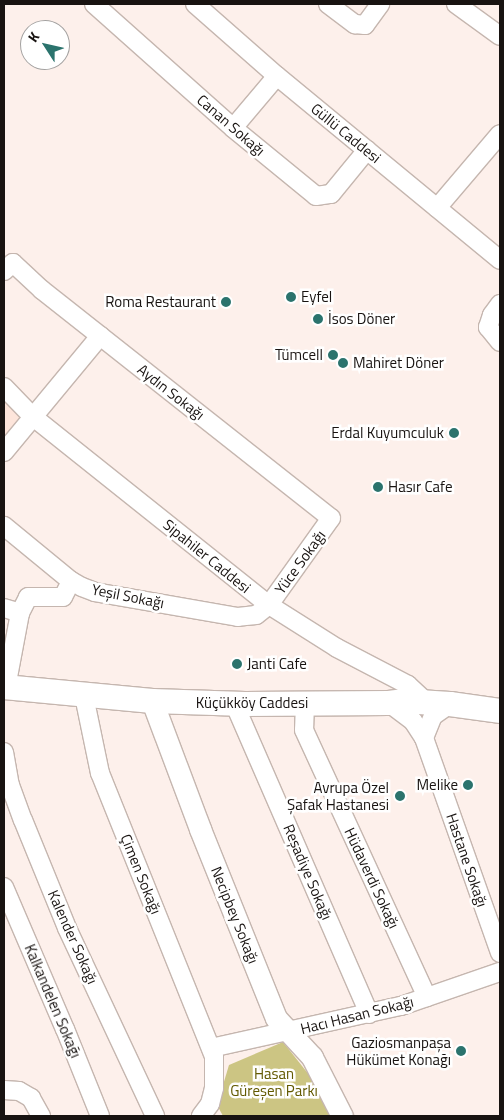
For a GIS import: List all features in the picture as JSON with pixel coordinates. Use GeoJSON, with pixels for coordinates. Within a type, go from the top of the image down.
{"type":"FeatureCollection","features":[{"type":"Feature","properties":{"kind":"main road","name":"Küçükköy Caddesi"},"geometry":{"type":"LineString","coordinates":[[5,688],[152,701],[234,704],[426,702],[500,711]]}},
{"type":"Feature","properties":{"kind":"street","name":"Canan Sokağı"},"geometry":{"type":"LineString","coordinates":[[94,4],[233,128],[316,196],[331,194],[367,150]]}},
{"type":"Feature","properties":{"kind":"street","name":"Güllü Caddesi"},"geometry":{"type":"LineString","coordinates":[[195,4],[277,76],[500,260]]}},
{"type":"Feature","properties":{"kind":"street"},"geometry":{"type":"LineString","coordinates":[[328,4],[355,24],[365,25],[380,4]]}},
{"type":"Feature","properties":{"kind":"street"},"geometry":{"type":"LineString","coordinates":[[456,4],[500,36]]}},
{"type":"Feature","properties":{"kind":"street"},"geometry":{"type":"LineString","coordinates":[[233,128],[277,76]]}},
{"type":"Feature","properties":{"kind":"street"},"geometry":{"type":"LineString","coordinates":[[437,208],[500,134]]}},
{"type":"Feature","properties":{"kind":"street","name":"Aydın Sokağı"},"geometry":{"type":"LineString","coordinates":[[8,267],[42,290],[332,518]]}},
{"type":"Feature","properties":{"kind":"street"},"geometry":{"type":"LineString","coordinates":[[500,304],[492,315],[488,328],[500,342]]}},
{"type":"Feature","properties":{"kind":"street"},"geometry":{"type":"LineString","coordinates":[[4,452],[100,336]]}},
{"type":"Feature","properties":{"kind":"street","name":"Sipahiler Caddesi"},"geometry":{"type":"LineString","coordinates":[[4,387],[32,416],[269,605],[337,648],[408,685],[426,702]]}},
{"type":"Feature","properties":{"kind":"street","name":"Yüce Sokağı"},"geometry":{"type":"LineString","coordinates":[[269,605],[332,518]]}},
{"type":"Feature","properties":{"kind":"street","name":"Yeşil Sokağı"},"geometry":{"type":"LineString","coordinates":[[4,526],[71,582],[95,592],[238,617],[256,615],[269,605]]}},
{"type":"Feature","properties":{"kind":"street"},"geometry":{"type":"LineString","coordinates":[[5,688],[12,610],[28,596],[63,597],[71,582]]}},
{"type":"Feature","properties":{"kind":"street","name":"Çimen Sokağı"},"geometry":{"type":"LineString","coordinates":[[84,696],[100,773],[211,1048],[215,1073],[214,1088],[210,1104],[201,1116]]}},
{"type":"Feature","properties":{"kind":"street","name":"Necipbey Sokağı"},"geometry":{"type":"LineString","coordinates":[[152,701],[200,829],[276,1018],[312,1057],[342,1116]]}},
{"type":"Feature","properties":{"kind":"street","name":"Hüdaverdi Sokağı"},"geometry":{"type":"LineString","coordinates":[[305,703],[304,730],[426,997]]}},
{"type":"Feature","properties":{"kind":"street","name":"Hastane Sokağı"},"geometry":{"type":"LineString","coordinates":[[389,703],[413,721],[424,738],[500,953]]}},
{"type":"Feature","properties":{"kind":"street","name":"Reşadiye Sokağı"},"geometry":{"type":"LineString","coordinates":[[234,704],[370,1014]]}},
{"type":"Feature","properties":{"kind":"street"},"geometry":{"type":"LineString","coordinates":[[424,738],[433,716],[450,704]]}},
{"type":"Feature","properties":{"kind":"street","name":"Kalender Sokağı"},"geometry":{"type":"LineString","coordinates":[[4,752],[10,785],[67,928],[155,1116]]}},
{"type":"Feature","properties":{"kind":"street","name":"Kalkandelen Sokağı"},"geometry":{"type":"LineString","coordinates":[[4,887],[65,1029],[98,1116]]}},
{"type":"Feature","properties":{"kind":"street","name":"Hacı Hasan Sokağı"},"geometry":{"type":"LineString","coordinates":[[211,1048],[370,1014],[500,972]]}},
{"type":"Feature","properties":{"kind":"street"},"geometry":{"type":"LineString","coordinates":[[4,1090],[19,1091],[31,1098],[41,1116]]}},
{"type":"Feature","properties":{"kind":"shaded area"},"geometry":{"type":"Polygon","coordinates":[[[4,396],[25,419],[4,445],[4,396]]]}},
{"type":"Feature","properties":{"kind":"green space","name":"Hasan Güreşen Parkı"},"geometry":{"type":"Polygon","coordinates":[[[283,1042],[310,1076],[330,1116],[223,1116],[217,1105],[229,1065],[283,1042]]]}},
{"type":"Feature","properties":{"kind":"place","name":"Eyfel"},"geometry":{"type":"Point","coordinates":[291,297]}},
{"type":"Feature","properties":{"kind":"place","name":"Roma Restaurant"},"geometry":{"type":"Point","coordinates":[226,302]}},
{"type":"Feature","properties":{"kind":"place","name":"İsos Döner"},"geometry":{"type":"Point","coordinates":[318,319]}},
{"type":"Feature","properties":{"kind":"place","name":"Tümcell"},"geometry":{"type":"Point","coordinates":[333,355]}},
{"type":"Feature","properties":{"kind":"place","name":"Mahiret Döner"},"geometry":{"type":"Point","coordinates":[343,363]}},
{"type":"Feature","properties":{"kind":"place","name":"Erdal Kuyumculuk"},"geometry":{"type":"Point","coordinates":[454,433]}},
{"type":"Feature","properties":{"kind":"place","name":"Hasır Cafe"},"geometry":{"type":"Point","coordinates":[378,487]}},
{"type":"Feature","properties":{"kind":"place","name":"Janti Cafe"},"geometry":{"type":"Point","coordinates":[237,664]}},
{"type":"Feature","properties":{"kind":"place","name":"Melike"},"geometry":{"type":"Point","coordinates":[468,785]}},
{"type":"Feature","properties":{"kind":"place","name":"Avrupa Özel Şafak Hastanesi"},"geometry":{"type":"Point","coordinates":[400,796]}},
{"type":"Feature","properties":{"kind":"place","name":"Gaziosmanpaşa Hükümet Konağı"},"geometry":{"type":"Point","coordinates":[461,1051]}}]}
